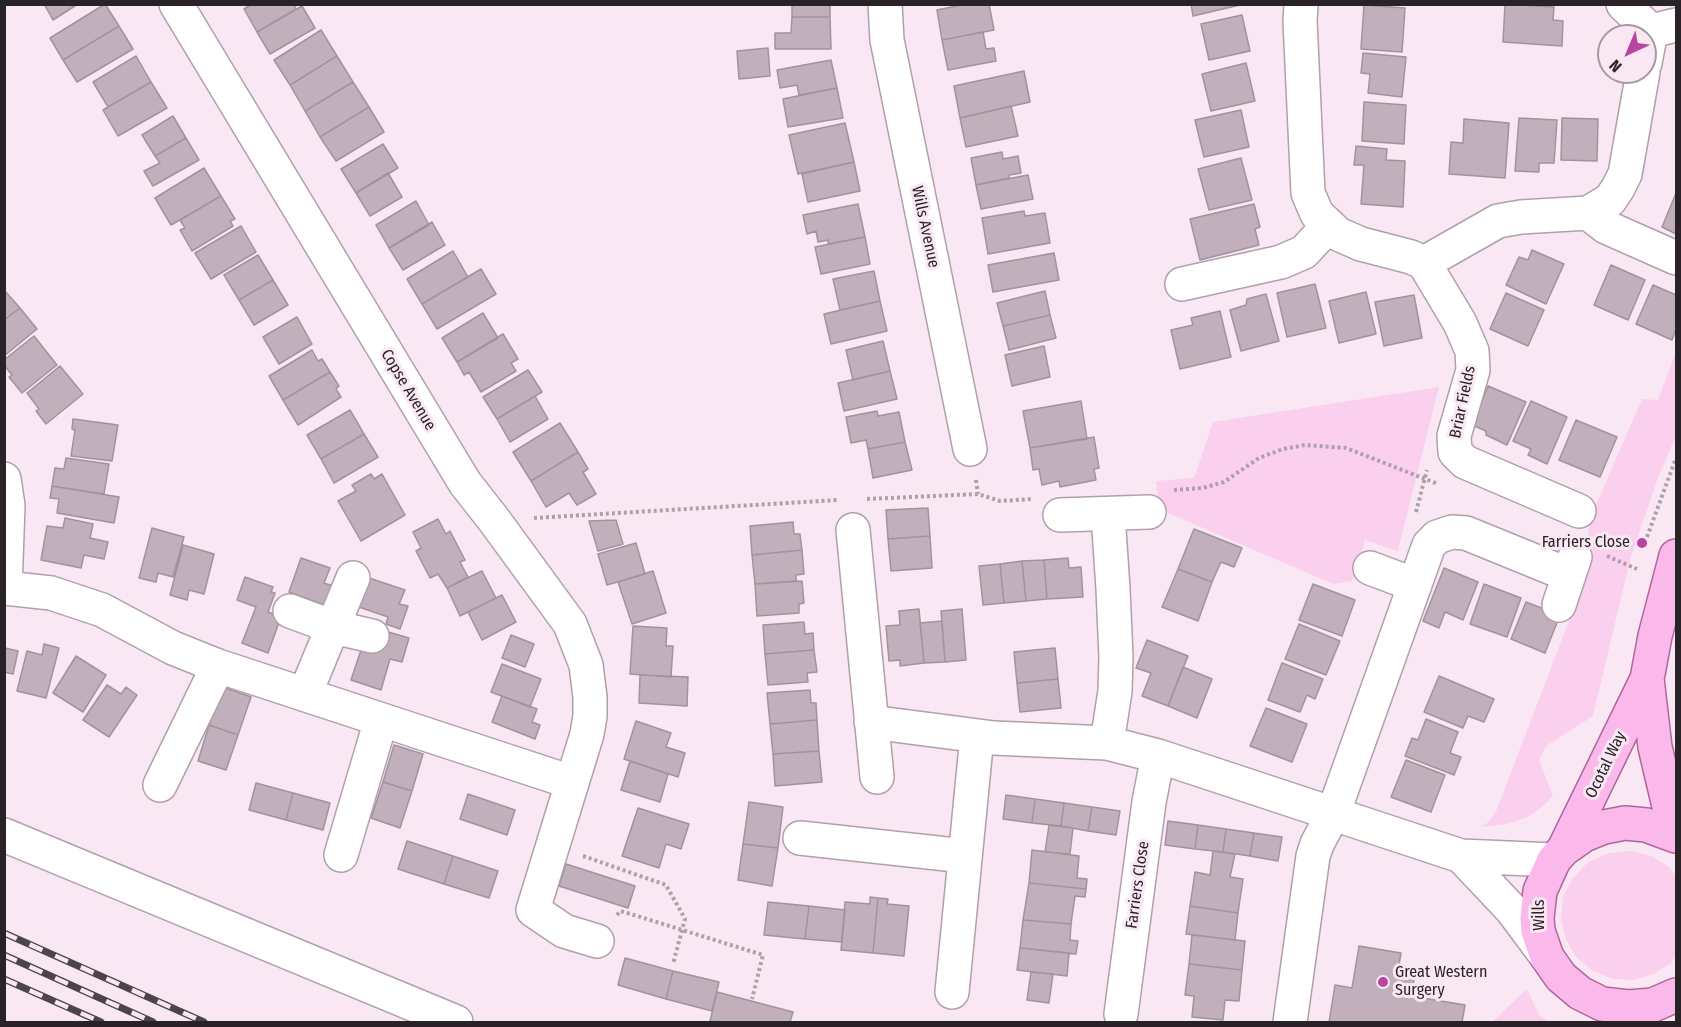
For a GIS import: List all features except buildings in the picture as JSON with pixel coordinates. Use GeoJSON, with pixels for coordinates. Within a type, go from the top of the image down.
{"type":"FeatureCollection","features":[{"type":"Feature","properties":{"kind":"main road","name":"Ocotal Way"},"geometry":{"type":"LineString","coordinates":[[1559,855],[1647,679],[1655,636],[1677,556]]}},
{"type":"Feature","properties":{"kind":"main road","name":"Ocotal Way"},"geometry":{"type":"LineString","coordinates":[[1647,679],[1654,747],[1677,836]]}},
{"type":"Feature","properties":{"kind":"main road"},"geometry":{"type":"LineString","coordinates":[[1559,855],[1593,831],[1625,823],[1646,825],[1677,836]]}},
{"type":"Feature","properties":{"kind":"main road","name":"Wills"},"geometry":{"type":"LineString","coordinates":[[1559,855],[1545,879],[1538,904],[1539,931],[1547,957],[1561,977],[1602,1004],[1628,1008],[1640,1007],[1653,1005],[1677,995]]}},
{"type":"Feature","properties":{"kind":"main road"},"geometry":{"type":"LineString","coordinates":[[1602,1004],[1644,1023]]}},
{"type":"Feature","properties":{"kind":"street","name":"Copse Avenue"},"geometry":{"type":"LineString","coordinates":[[176,4],[465,483],[570,624],[586,665],[590,716],[587,734],[533,910],[564,931],[597,942]]}},
{"type":"Feature","properties":{"kind":"street","name":"Wills Avenue"},"geometry":{"type":"LineString","coordinates":[[885,4],[887,40],[970,449]]}},
{"type":"Feature","properties":{"kind":"street"},"geometry":{"type":"LineString","coordinates":[[1301,4],[1308,193],[1317,213],[1338,234],[1361,244],[1411,257],[1424,263],[1498,221],[1521,217],[1588,213],[1610,200],[1624,174],[1641,84]]}},
{"type":"Feature","properties":{"kind":"street"},"geometry":{"type":"LineString","coordinates":[[1623,4],[1664,28]]}},
{"type":"Feature","properties":{"kind":"street"},"geometry":{"type":"LineString","coordinates":[[1588,213],[1606,227],[1677,258]]}},
{"type":"Feature","properties":{"kind":"street"},"geometry":{"type":"LineString","coordinates":[[1182,284],[1281,262],[1304,252],[1329,225]]}},
{"type":"Feature","properties":{"kind":"street","name":"Briar Fields"},"geometry":{"type":"LineString","coordinates":[[1424,263],[1460,323],[1472,351],[1473,370],[1454,436],[1455,452],[1465,462],[1579,511]]}},
{"type":"Feature","properties":{"kind":"street"},"geometry":{"type":"LineString","coordinates":[[4,479],[8,506],[5,588],[51,593],[102,610],[173,648],[218,666],[571,782]]}},
{"type":"Feature","properties":{"kind":"street"},"geometry":{"type":"LineString","coordinates":[[1107,513],[1116,657],[1115,691],[1107,743]]}},
{"type":"Feature","properties":{"kind":"street"},"geometry":{"type":"LineString","coordinates":[[1060,515],[1149,513]]}},
{"type":"Feature","properties":{"kind":"street"},"geometry":{"type":"LineString","coordinates":[[854,530],[877,777]]}},
{"type":"Feature","properties":{"kind":"street"},"geometry":{"type":"LineString","coordinates":[[1290,1023],[1313,856],[1333,814],[1429,545],[1437,537],[1452,532],[1466,533],[1567,579]]}},
{"type":"Feature","properties":{"kind":"street"},"geometry":{"type":"LineString","coordinates":[[1370,568],[1415,585]]}},
{"type":"Feature","properties":{"kind":"street"},"geometry":{"type":"LineString","coordinates":[[305,694],[353,578]]}},
{"type":"Feature","properties":{"kind":"street"},"geometry":{"type":"LineString","coordinates":[[290,611],[333,627],[372,636]]}},
{"type":"Feature","properties":{"kind":"street"},"geometry":{"type":"LineString","coordinates":[[160,785],[218,666]]}},
{"type":"Feature","properties":{"kind":"street"},"geometry":{"type":"LineString","coordinates":[[341,855],[381,720]]}},
{"type":"Feature","properties":{"kind":"street"},"geometry":{"type":"LineString","coordinates":[[871,722],[977,736],[1107,743],[1158,756],[1461,856],[1559,855]]}},
{"type":"Feature","properties":{"kind":"street"},"geometry":{"type":"LineString","coordinates":[[952,992],[977,736]]}},
{"type":"Feature","properties":{"kind":"street","name":"Farriers Close"},"geometry":{"type":"LineString","coordinates":[[1121,1014],[1158,756]]}},
{"type":"Feature","properties":{"kind":"street"},"geometry":{"type":"LineString","coordinates":[[4,835],[456,1023]]}},
{"type":"Feature","properties":{"kind":"street"},"geometry":{"type":"LineString","coordinates":[[800,838],[965,856]]}},
{"type":"Feature","properties":{"kind":"street"},"geometry":{"type":"LineString","coordinates":[[1461,856],[1512,910],[1547,957]]}},
{"type":"Feature","properties":{"kind":"path"},"geometry":{"type":"LineString","coordinates":[[1644,548],[1677,458]]}},
{"type":"Feature","properties":{"kind":"path"},"geometry":{"type":"LineString","coordinates":[[1635,578],[1641,558]]}},
{"type":"Feature","properties":{"kind":"path"},"geometry":{"type":"LineString","coordinates":[[552,846],[666,885],[685,919],[673,964]]}},
{"type":"Feature","properties":{"kind":"path"},"geometry":{"type":"LineString","coordinates":[[597,942],[620,911],[763,955],[752,999]]}},
{"type":"Feature","properties":{"kind":"shaded area"},"geometry":{"type":"Polygon","coordinates":[[[1676,352],[1676,435],[1658,478],[1631,556],[1593,716],[1546,746],[1539,760],[1553,796],[1542,807],[1528,817],[1507,824],[1480,827],[1489,822],[1497,809],[1572,613],[1592,514],[1642,399],[1658,400],[1676,352]]]}},
{"type":"Feature","properties":{"kind":"shaded area"},"geometry":{"type":"Polygon","coordinates":[[[1439,387],[1398,551],[1365,540],[1352,581],[1333,584],[1159,509],[1156,481],[1194,478],[1213,422],[1439,387]]]}},
{"type":"Feature","properties":{"kind":"shaded area"},"geometry":{"type":"Polygon","coordinates":[[[1630,851],[1652,856],[1670,868],[1676,877],[1676,955],[1671,963],[1653,974],[1634,980],[1613,979],[1593,971],[1577,958],[1566,940],[1561,919],[1563,897],[1573,878],[1588,862],[1609,853],[1630,851]]]}},
{"type":"Feature","properties":{"kind":"shaded area"},"geometry":{"type":"Polygon","coordinates":[[[1527,989],[1539,1015],[1550,1022],[1492,1022],[1527,989]]]}},
{"type":"Feature","properties":{"kind":"railway"},"geometry":{"type":"LineString","coordinates":[[4,933],[204,1022]]}},
{"type":"Feature","properties":{"kind":"railway"},"geometry":{"type":"LineString","coordinates":[[4,955],[153,1022]]}},
{"type":"Feature","properties":{"kind":"railway"},"geometry":{"type":"LineString","coordinates":[[4,979],[101,1022]]}},
{"type":"Feature","properties":{"kind":"place","name":"Farriers Close"},"geometry":{"type":"Point","coordinates":[1642,543]}},
{"type":"Feature","properties":{"kind":"place","name":"Great Western Surgery"},"geometry":{"type":"Point","coordinates":[1383,982]}}]}
